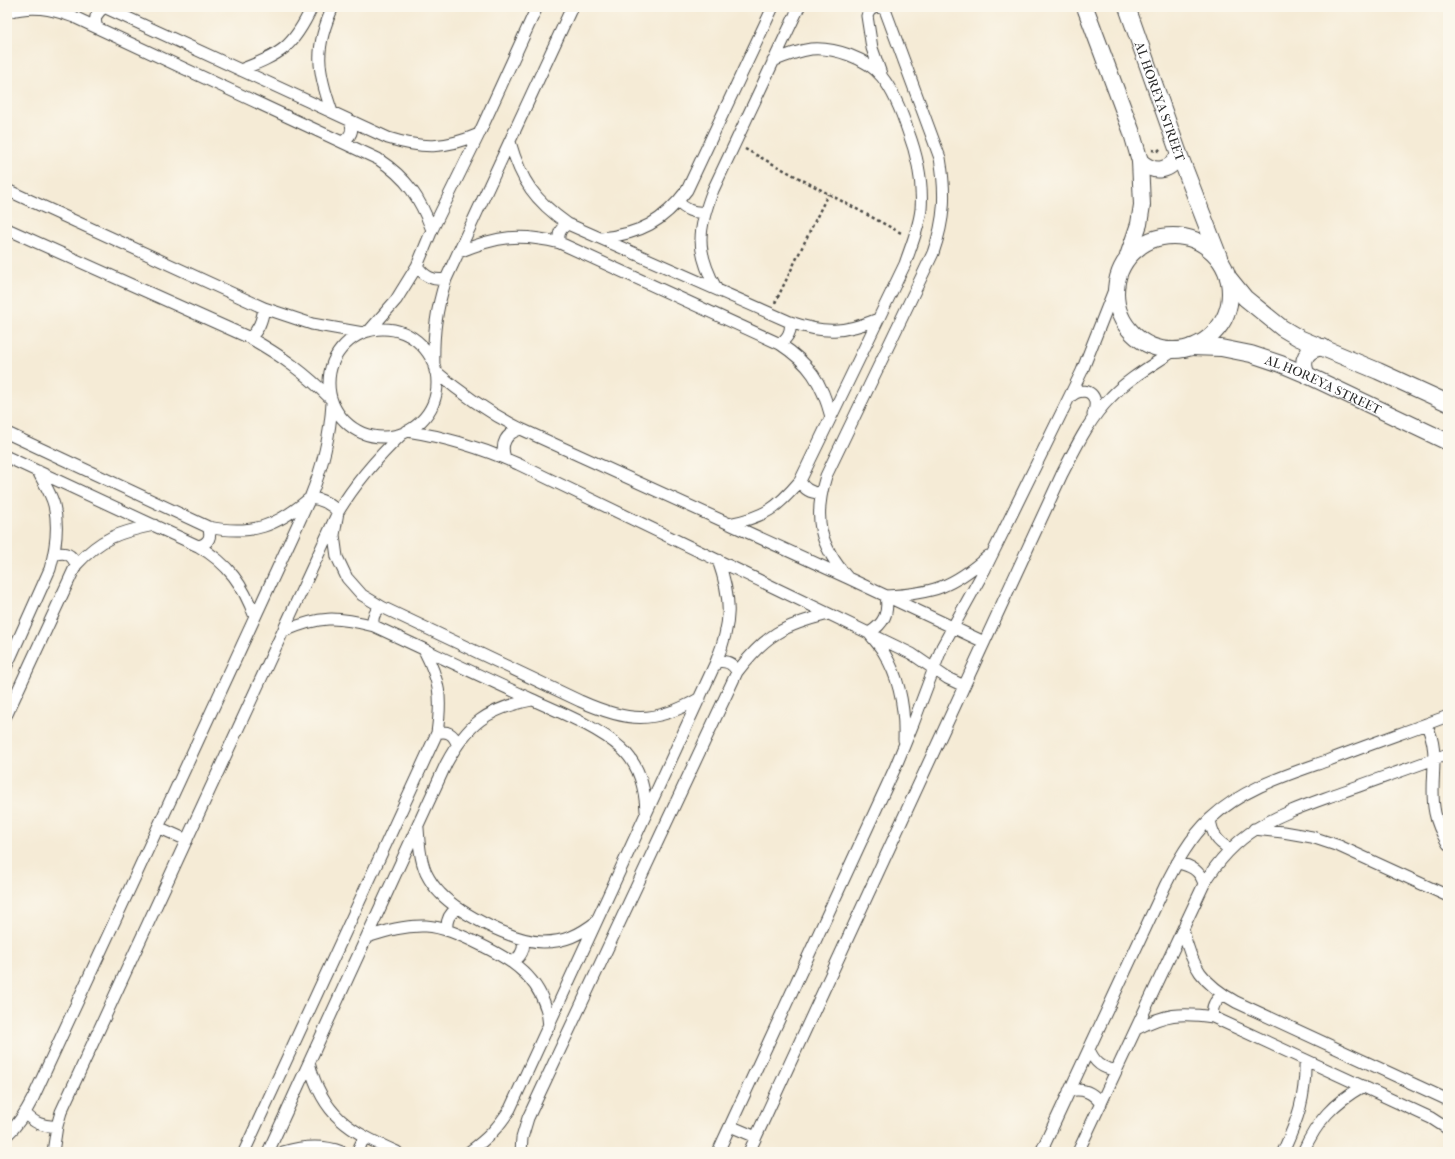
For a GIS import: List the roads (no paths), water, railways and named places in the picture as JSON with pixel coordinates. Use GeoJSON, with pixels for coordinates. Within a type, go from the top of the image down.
{"type":"FeatureCollection","features":[{"type":"Feature","properties":{"kind":"street"},"geometry":{"type":"LineString","coordinates":[[97,27],[95,22],[97,13],[104,7],[350,121],[406,144],[443,146],[462,141],[479,134]]}},
{"type":"Feature","properties":{"kind":"street"},"geometry":{"type":"LineString","coordinates":[[332,112],[320,75],[319,57],[321,38],[333,7]]}},
{"type":"Feature","properties":{"kind":"street"},"geometry":{"type":"LineString","coordinates":[[366,332],[396,300],[417,266],[432,230],[479,134],[537,7]]}},
{"type":"Feature","properties":{"kind":"street"},"geometry":{"type":"LineString","coordinates":[[53,1152],[56,1126],[61,1112],[338,512],[360,478],[404,432],[418,423],[428,413],[434,400],[437,386],[434,344],[435,322],[439,301],[446,279],[572,7]]}},
{"type":"Feature","properties":{"kind":"street"},"geometry":{"type":"LineString","coordinates":[[598,238],[621,236],[642,229],[662,217],[678,202],[694,178],[774,7]]}},
{"type":"Feature","properties":{"kind":"street"},"geometry":{"type":"LineString","coordinates":[[716,288],[706,271],[701,252],[701,232],[704,212],[798,7]]}},
{"type":"Feature","properties":{"kind":"street"},"geometry":{"type":"LineString","coordinates":[[729,524],[750,520],[769,511],[786,497],[800,480],[878,319],[914,239],[921,208],[921,190],[912,141],[894,96],[881,76],[872,48],[867,16],[873,8],[879,7],[884,9],[940,158],[945,196],[939,235],[930,259],[826,476],[820,493],[819,512],[821,530],[826,548],[835,564],[848,578]]}},
{"type":"Feature","properties":{"kind":"street"},"geometry":{"type":"LineString","coordinates":[[718,1152],[904,746],[934,668],[952,627],[993,552],[1070,397],[1091,350],[1120,270],[1128,257],[1139,224],[1142,205],[1140,161],[1131,130],[1085,7]]}},
{"type":"Feature","properties":{"kind":"street","name":"AL HOREYA STREET"},"geometry":{"type":"LineString","coordinates":[[1126,7],[1179,154],[1221,262]]}},
{"type":"Feature","properties":{"kind":"street"},"geometry":{"type":"LineString","coordinates":[[7,12],[18,9],[37,8],[56,10],[97,27],[378,159],[393,169],[417,196],[426,212],[432,230]]}},
{"type":"Feature","properties":{"kind":"street"},"geometry":{"type":"LineString","coordinates":[[310,10],[310,17],[316,22],[324,22],[327,20]]}},
{"type":"Feature","properties":{"kind":"street"},"geometry":{"type":"LineString","coordinates":[[240,70],[276,55],[290,44],[301,30],[310,10]]}},
{"type":"Feature","properties":{"kind":"street"},"geometry":{"type":"LineString","coordinates":[[773,62],[792,54],[811,49],[830,50],[849,54],[866,63],[881,76]]}},
{"type":"Feature","properties":{"kind":"street"},"geometry":{"type":"LineString","coordinates":[[342,142],[349,137],[351,133],[352,129],[350,121]]}},
{"type":"Feature","properties":{"kind":"street"},"geometry":{"type":"LineString","coordinates":[[510,142],[516,162],[536,198],[551,212],[568,224],[716,288],[770,314],[807,328],[837,331],[861,326],[878,319]]}},
{"type":"Feature","properties":{"kind":"street"},"geometry":{"type":"LineString","coordinates":[[1140,161],[1145,166],[1158,170],[1172,165],[1179,154]]}},
{"type":"Feature","properties":{"kind":"street"},"geometry":{"type":"LineString","coordinates":[[7,190],[264,308],[312,324],[366,332]]}},
{"type":"Feature","properties":{"kind":"street"},"geometry":{"type":"LineString","coordinates":[[678,202],[690,211],[697,213],[704,212]]}},
{"type":"Feature","properties":{"kind":"street"},"geometry":{"type":"LineString","coordinates":[[560,244],[559,234],[564,226],[568,224]]}},
{"type":"Feature","properties":{"kind":"street"},"geometry":{"type":"LineString","coordinates":[[7,229],[250,338],[293,365],[313,381],[332,401],[326,452],[319,476],[310,498],[25,1113],[13,1130],[7,1135]]}},
{"type":"Feature","properties":{"kind":"street"},"geometry":{"type":"LineString","coordinates":[[459,252],[479,243],[499,238],[519,236],[540,238],[560,244],[780,344],[795,354],[808,367],[821,388],[831,417]]}},
{"type":"Feature","properties":{"kind":"street"},"geometry":{"type":"LineString","coordinates":[[1128,257],[1140,246],[1153,239],[1168,236],[1184,236],[1198,241],[1211,250],[1221,262],[1228,277],[1245,298],[1282,328],[1299,338],[1323,347],[1448,403]]}},
{"type":"Feature","properties":{"kind":"street"},"geometry":{"type":"LineString","coordinates":[[417,266],[422,273],[429,278],[437,280],[446,279]]}},
{"type":"Feature","properties":{"kind":"street"},"geometry":{"type":"LineString","coordinates":[[1116,284],[1116,301],[1121,317],[1130,331],[1143,342],[1158,348],[1175,350],[1192,347],[1207,339],[1219,327],[1227,311],[1230,294],[1228,277]]}},
{"type":"Feature","properties":{"kind":"street"},"geometry":{"type":"LineString","coordinates":[[250,338],[256,333],[260,325],[264,308]]}},
{"type":"Feature","properties":{"kind":"street"},"geometry":{"type":"LineString","coordinates":[[780,344],[790,332],[790,322]]}},
{"type":"Feature","properties":{"kind":"street"},"geometry":{"type":"LineString","coordinates":[[964,686],[947,678],[912,654],[505,458],[447,438],[404,432],[388,437],[374,437],[361,433],[349,426],[339,416],[332,401],[329,386],[329,373],[334,360],[341,348],[351,339],[366,332],[382,329],[396,330],[409,335],[420,343],[429,354],[435,369],[479,405],[521,429],[848,578],[984,642]]}},
{"type":"Feature","properties":{"kind":"street","name":"AL HOREYA STREET"},"geometry":{"type":"LineString","coordinates":[[1192,347],[1221,348],[1251,354],[1307,375],[1448,442]]}},
{"type":"Feature","properties":{"kind":"street"},"geometry":{"type":"LineString","coordinates":[[1307,375],[1304,369],[1306,356],[1310,351],[1323,347]]}},
{"type":"Feature","properties":{"kind":"street"},"geometry":{"type":"LineString","coordinates":[[749,1152],[984,642],[1080,438],[1101,407],[1123,386],[1175,350]]}},
{"type":"Feature","properties":{"kind":"street"},"geometry":{"type":"LineString","coordinates":[[1070,397],[1078,391],[1092,394],[1095,403],[1092,420]]}},
{"type":"Feature","properties":{"kind":"street"},"geometry":{"type":"LineString","coordinates":[[505,458],[503,452],[505,439],[509,434],[521,429]]}},
{"type":"Feature","properties":{"kind":"street"},"geometry":{"type":"LineString","coordinates":[[7,433],[208,527],[222,530],[241,531],[260,528],[278,521],[295,511],[310,498]]}},
{"type":"Feature","properties":{"kind":"street"},"geometry":{"type":"LineString","coordinates":[[7,457],[211,553],[226,566],[238,581],[248,599],[255,618]]}},
{"type":"Feature","properties":{"kind":"street"},"geometry":{"type":"LineString","coordinates":[[7,665],[10,655],[50,569],[57,537],[53,504],[38,472]]}},
{"type":"Feature","properties":{"kind":"street"},"geometry":{"type":"LineString","coordinates":[[800,480],[808,491],[820,493]]}},
{"type":"Feature","properties":{"kind":"street"},"geometry":{"type":"LineString","coordinates":[[310,498],[326,501],[338,512],[334,535],[337,558],[347,578],[362,595],[382,607],[580,701],[600,710],[620,716],[641,718],[662,716],[682,709],[700,698]]}},
{"type":"Feature","properties":{"kind":"street"},"geometry":{"type":"LineString","coordinates":[[7,714],[76,565],[100,542],[116,535],[154,525]]}},
{"type":"Feature","properties":{"kind":"street"},"geometry":{"type":"LineString","coordinates":[[198,546],[205,544],[210,538],[208,527]]}},
{"type":"Feature","properties":{"kind":"street"},"geometry":{"type":"LineString","coordinates":[[886,596],[912,595],[935,590],[952,583],[974,568],[993,552]]}},
{"type":"Feature","properties":{"kind":"street"},"geometry":{"type":"LineString","coordinates":[[54,555],[60,553],[70,555],[76,565]]}},
{"type":"Feature","properties":{"kind":"street"},"geometry":{"type":"LineString","coordinates":[[468,1152],[485,1141],[499,1126],[510,1109],[716,662],[724,642],[728,622],[729,601],[725,580],[718,560]]}},
{"type":"Feature","properties":{"kind":"street"},"geometry":{"type":"LineString","coordinates":[[869,633],[877,628],[885,618],[888,604],[886,596]]}},
{"type":"Feature","properties":{"kind":"street"},"geometry":{"type":"LineString","coordinates":[[374,626],[373,617],[378,609],[382,607]]}},
{"type":"Feature","properties":{"kind":"street"},"geometry":{"type":"LineString","coordinates":[[521,1152],[522,1138],[528,1118],[737,672],[750,654],[767,639],[786,627],[829,614]]}},
{"type":"Feature","properties":{"kind":"street"},"geometry":{"type":"LineString","coordinates":[[284,631],[305,622],[328,618],[352,620],[374,626],[572,718],[608,737],[622,748],[634,763],[646,797],[646,815]]}},
{"type":"Feature","properties":{"kind":"street"},"geometry":{"type":"LineString","coordinates":[[869,633],[884,653],[894,675],[901,698],[905,722],[904,746]]}},
{"type":"Feature","properties":{"kind":"street"},"geometry":{"type":"LineString","coordinates":[[244,1152],[437,733],[440,711],[439,690],[434,669],[424,650]]}},
{"type":"Feature","properties":{"kind":"street"},"geometry":{"type":"LineString","coordinates":[[716,662],[726,661],[734,667],[737,672]]}},
{"type":"Feature","properties":{"kind":"street"},"geometry":{"type":"LineString","coordinates":[[268,1152],[366,937],[457,744],[472,727],[490,713],[510,704],[532,700]]}},
{"type":"Feature","properties":{"kind":"street"},"geometry":{"type":"LineString","coordinates":[[572,718],[579,711],[580,701]]}},
{"type":"Feature","properties":{"kind":"street"},"geometry":{"type":"LineString","coordinates":[[1041,1152],[1176,863],[1194,837],[1210,819],[1224,808],[1255,789],[1293,773],[1448,716]]}},
{"type":"Feature","properties":{"kind":"street"},"geometry":{"type":"LineString","coordinates":[[1426,724],[1433,741],[1434,812],[1440,829],[1448,844]]}},
{"type":"Feature","properties":{"kind":"street"},"geometry":{"type":"LineString","coordinates":[[437,733],[441,731],[450,733],[457,744]]}},
{"type":"Feature","properties":{"kind":"street"},"geometry":{"type":"LineString","coordinates":[[1078,1152],[1204,884],[1212,871],[1230,849],[1254,829],[1284,814],[1448,754]]}},
{"type":"Feature","properties":{"kind":"street"},"geometry":{"type":"LineString","coordinates":[[1210,819],[1211,829],[1215,838],[1230,849]]}},
{"type":"Feature","properties":{"kind":"street"},"geometry":{"type":"LineString","coordinates":[[418,826],[419,850],[426,873],[439,893],[457,908],[478,920],[523,939],[542,942],[562,940],[581,934],[597,922]]}},
{"type":"Feature","properties":{"kind":"street"},"geometry":{"type":"LineString","coordinates":[[158,828],[187,840]]}},
{"type":"Feature","properties":{"kind":"street"},"geometry":{"type":"LineString","coordinates":[[1254,829],[1304,836],[1339,846],[1448,896]]}},
{"type":"Feature","properties":{"kind":"street"},"geometry":{"type":"LineString","coordinates":[[1176,863],[1187,864],[1196,869],[1202,876],[1204,884]]}},
{"type":"Feature","properties":{"kind":"street"},"geometry":{"type":"LineString","coordinates":[[447,930],[446,925],[449,915],[457,908]]}},
{"type":"Feature","properties":{"kind":"street"},"geometry":{"type":"LineString","coordinates":[[366,937],[408,926],[428,926],[447,930],[491,950],[512,962],[527,974],[538,990],[546,1008],[549,1026]]}},
{"type":"Feature","properties":{"kind":"street"},"geometry":{"type":"LineString","coordinates":[[1183,930],[1187,949],[1196,967],[1208,982],[1223,995],[1448,1100]]}},
{"type":"Feature","properties":{"kind":"street"},"geometry":{"type":"LineString","coordinates":[[512,962],[521,955],[524,945],[523,939]]}},
{"type":"Feature","properties":{"kind":"street"},"geometry":{"type":"LineString","coordinates":[[1213,1017],[1213,1006],[1218,998],[1223,995]]}},
{"type":"Feature","properties":{"kind":"street"},"geometry":{"type":"LineString","coordinates":[[1136,1029],[1153,1020],[1173,1014],[1193,1014],[1213,1017],[1446,1125]]}},
{"type":"Feature","properties":{"kind":"street"},"geometry":{"type":"LineString","coordinates":[[1089,1048],[1092,1056],[1102,1067],[1116,1070]]}},
{"type":"Feature","properties":{"kind":"street"},"geometry":{"type":"LineString","coordinates":[[1282,1152],[1294,1127],[1304,1094],[1306,1077],[1305,1060]]}},
{"type":"Feature","properties":{"kind":"street"},"geometry":{"type":"LineString","coordinates":[[309,1063],[313,1078],[320,1094],[329,1107],[348,1126],[366,1138],[397,1152]]}},
{"type":"Feature","properties":{"kind":"street"},"geometry":{"type":"LineString","coordinates":[[1303,1152],[1311,1135],[1333,1106],[1347,1095],[1363,1086]]}},
{"type":"Feature","properties":{"kind":"street"},"geometry":{"type":"LineString","coordinates":[[1070,1090],[1077,1089],[1091,1093],[1101,1104]]}},
{"type":"Feature","properties":{"kind":"street"},"geometry":{"type":"LineString","coordinates":[[510,1109],[520,1118],[528,1118]]}},
{"type":"Feature","properties":{"kind":"street"},"geometry":{"type":"LineString","coordinates":[[25,1113],[31,1120],[39,1124],[48,1127],[56,1126]]}},
{"type":"Feature","properties":{"kind":"street"},"geometry":{"type":"LineString","coordinates":[[730,1126],[756,1136]]}},
{"type":"Feature","properties":{"kind":"street"},"geometry":{"type":"LineString","coordinates":[[1294,1127],[1298,1126],[1306,1128],[1311,1135]]}},
{"type":"Feature","properties":{"kind":"street"},"geometry":{"type":"LineString","coordinates":[[357,1152],[362,1142],[366,1138]]}},
{"type":"Feature","properties":{"kind":"street"},"geometry":{"type":"LineString","coordinates":[[282,1152],[300,1147],[319,1146],[342,1152]]}}]}
